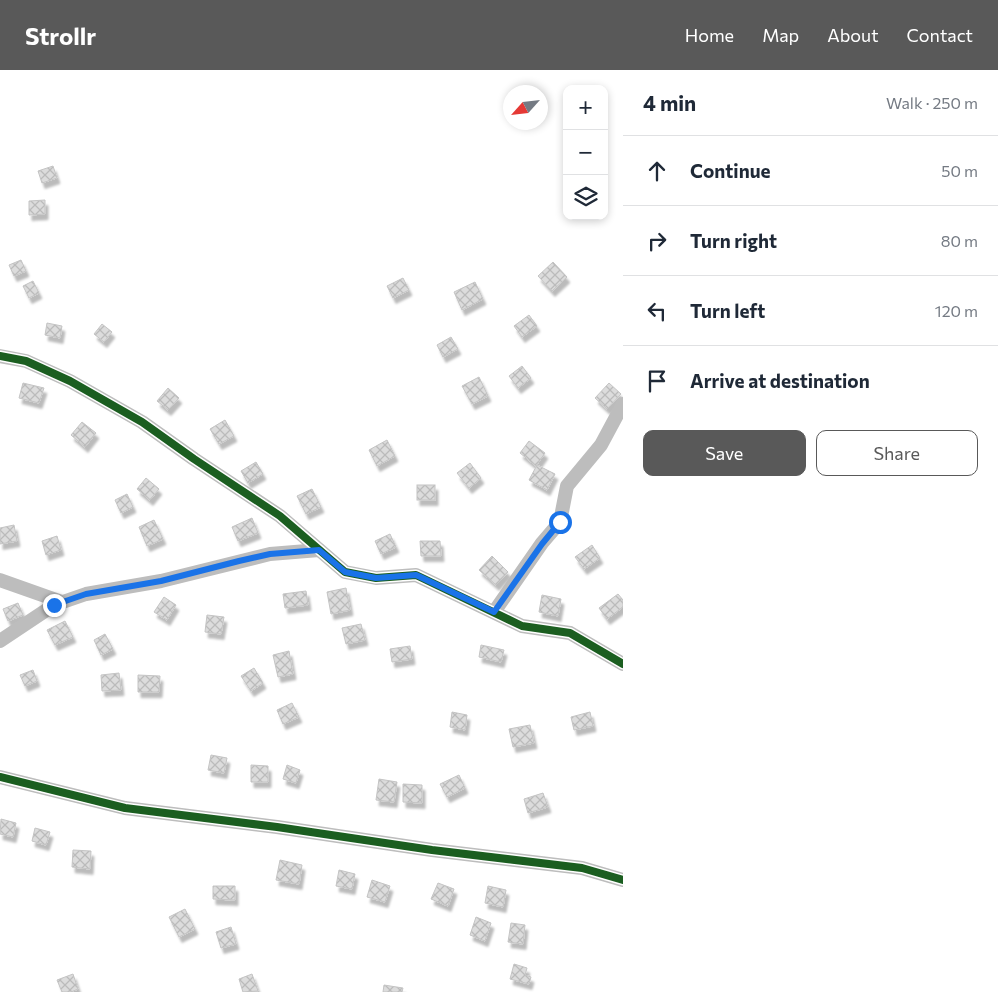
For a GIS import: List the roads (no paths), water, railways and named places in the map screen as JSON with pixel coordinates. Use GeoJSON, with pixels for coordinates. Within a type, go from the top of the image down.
{"type":"FeatureCollection","features":[{"type":"Feature","properties":{"kind":"street"},"geometry":{"type":"LineString","coordinates":[[0,356],[26,361],[70,381],[142,422],[280,516],[345,572],[376,578],[416,575],[522,626],[570,633],[623,664]]}},
{"type":"Feature","properties":{"kind":"street"},"geometry":{"type":"LineString","coordinates":[[494,612],[542,544],[560,522],[567,486],[601,445],[623,404]]}},
{"type":"Feature","properties":{"kind":"street"},"geometry":{"type":"LineString","coordinates":[[0,641],[54,605],[86,594],[161,581],[270,554],[319,550]]}},
{"type":"Feature","properties":{"kind":"street"},"geometry":{"type":"LineString","coordinates":[[0,580],[62,602]]}},
{"type":"Feature","properties":{"kind":"street"},"geometry":{"type":"LineString","coordinates":[[0,777],[125,808],[277,827],[432,850],[582,868],[623,880]]}}]}
